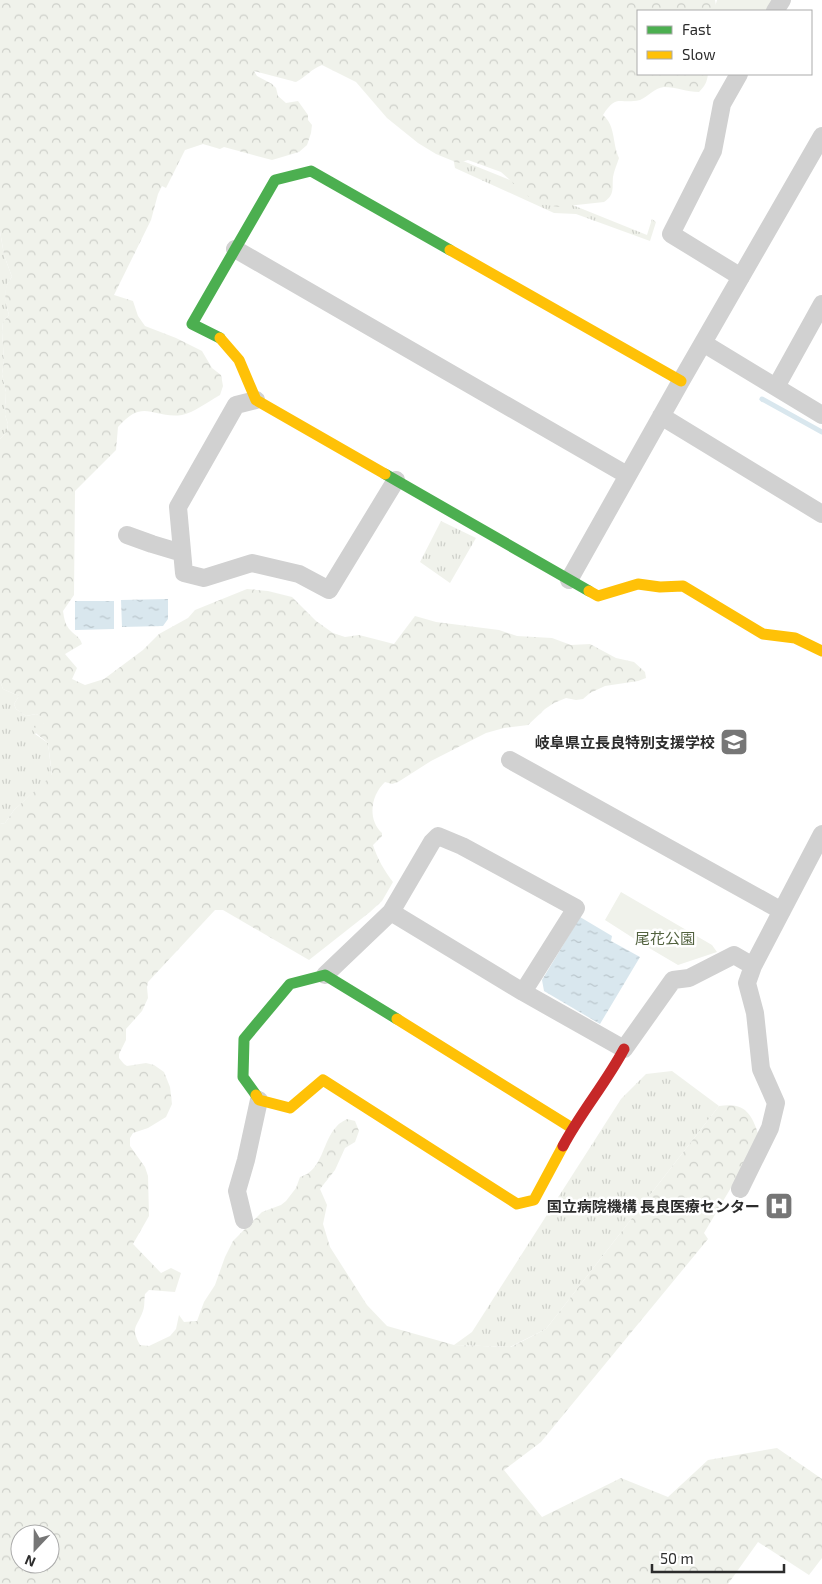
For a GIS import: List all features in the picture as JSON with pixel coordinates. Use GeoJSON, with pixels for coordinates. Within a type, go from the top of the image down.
{"type":"FeatureCollection","features":[{"type":"Feature","properties":{"kind":"street"},"geometry":{"type":"LineString","coordinates":[[738,75],[722,104],[713,151],[672,234],[741,277]]}},
{"type":"Feature","properties":{"kind":"street"},"geometry":{"type":"LineString","coordinates":[[569,580],[680,381],[822,136]]}},
{"type":"Feature","properties":{"kind":"street"},"geometry":{"type":"LineString","coordinates":[[680,381],[311,171],[275,180],[192,324],[222,339],[239,360],[256,400],[598,596],[638,584],[660,588],[683,586],[763,634],[795,638],[822,652]]}},
{"type":"Feature","properties":{"kind":"street"},"geometry":{"type":"LineString","coordinates":[[235,249],[628,475]]}},
{"type":"Feature","properties":{"kind":"street"},"geometry":{"type":"LineString","coordinates":[[776,387],[822,304]]}},
{"type":"Feature","properties":{"kind":"street"},"geometry":{"type":"LineString","coordinates":[[703,343],[822,415]]}},
{"type":"Feature","properties":{"kind":"street"},"geometry":{"type":"LineString","coordinates":[[256,400],[236,405],[178,507],[184,573],[204,578],[252,563],[300,574],[330,590],[396,480]]}},
{"type":"Feature","properties":{"kind":"street"},"geometry":{"type":"LineString","coordinates":[[661,416],[822,514]]}},
{"type":"Feature","properties":{"kind":"street"},"geometry":{"type":"LineString","coordinates":[[127,535],[182,553]]}},
{"type":"Feature","properties":{"kind":"street"},"geometry":{"type":"LineString","coordinates":[[510,760],[782,911]]}},
{"type":"Feature","properties":{"kind":"street"},"geometry":{"type":"LineString","coordinates":[[740,1189],[770,1128],[776,1103],[762,1069],[755,1014],[747,983],[753,966],[822,834]]}},
{"type":"Feature","properties":{"kind":"street"},"geometry":{"type":"LineString","coordinates":[[523,992],[576,908],[462,846],[438,836],[432,842],[391,912],[325,975],[290,984],[244,1039],[243,1077],[259,1100],[290,1108],[323,1080],[517,1204],[534,1200],[572,1128],[612,1070],[624,1049],[673,980],[689,978],[734,955],[753,966]]}},
{"type":"Feature","properties":{"kind":"street"},"geometry":{"type":"LineString","coordinates":[[391,912],[523,992],[624,1049]]}},
{"type":"Feature","properties":{"kind":"street"},"geometry":{"type":"LineString","coordinates":[[325,975],[572,1128]]}},
{"type":"Feature","properties":{"kind":"street"},"geometry":{"type":"LineString","coordinates":[[244,1220],[237,1191],[259,1100]]}},
{"type":"Feature","properties":{"kind":"green space"},"geometry":{"type":"Polygon","coordinates":[[[0,0],[715,0],[717,10],[637,10],[637,75],[708,75],[708,77],[699,92],[664,87],[657,89],[640,100],[615,102],[608,108],[603,115],[612,129],[619,158],[613,175],[613,188],[610,197],[604,202],[558,207],[541,204],[534,201],[501,172],[468,160],[458,163],[436,154],[418,143],[387,118],[356,82],[322,65],[296,82],[254,71],[257,76],[276,88],[278,96],[286,103],[298,101],[308,115],[308,120],[312,125],[311,133],[307,145],[299,152],[272,160],[224,147],[220,149],[203,144],[185,150],[166,188],[162,186],[158,194],[151,220],[114,295],[133,301],[138,316],[145,326],[202,351],[212,368],[221,375],[223,386],[220,395],[186,414],[172,415],[142,411],[127,418],[118,427],[116,450],[75,491],[74,595],[63,611],[67,626],[79,638],[82,644],[65,654],[77,668],[72,679],[85,685],[104,679],[143,650],[159,634],[188,618],[195,610],[247,589],[268,591],[292,597],[316,621],[333,633],[345,637],[359,635],[394,644],[415,616],[436,622],[499,630],[517,636],[552,638],[571,645],[590,644],[616,658],[634,662],[645,672],[646,678],[638,681],[605,686],[590,693],[583,699],[566,698],[554,703],[528,725],[504,728],[486,733],[431,761],[398,782],[392,784],[385,782],[380,787],[374,800],[374,821],[382,836],[373,845],[382,865],[393,882],[382,901],[309,960],[223,910],[215,910],[148,982],[148,998],[142,1011],[126,1029],[126,1040],[119,1058],[127,1066],[146,1063],[154,1065],[164,1072],[170,1087],[172,1104],[166,1117],[148,1128],[133,1133],[130,1138],[130,1146],[145,1167],[148,1176],[149,1216],[133,1244],[161,1273],[171,1268],[181,1273],[175,1292],[149,1290],[145,1294],[144,1309],[135,1334],[140,1345],[149,1346],[170,1336],[176,1329],[179,1315],[184,1322],[197,1321],[204,1302],[215,1285],[233,1241],[262,1212],[281,1205],[286,1201],[296,1188],[300,1177],[308,1174],[318,1162],[332,1132],[347,1119],[355,1121],[359,1131],[355,1142],[345,1148],[335,1170],[320,1189],[327,1205],[323,1224],[330,1247],[367,1305],[387,1326],[454,1345],[511,1347],[546,1329],[719,1106],[728,1105],[742,1108],[751,1117],[760,1139],[704,1233],[708,1239],[541,1442],[504,1470],[542,1517],[621,1478],[668,1497],[708,1460],[777,1448],[822,1479],[822,1558],[809,1575],[758,1542],[728,1584],[0,1584],[0,824],[5,823],[14,810],[52,775],[48,743],[32,730],[34,726],[44,723],[43,717],[36,714],[26,716],[16,709],[14,704],[19,696],[3,689],[0,681],[0,439],[7,432],[8,424],[5,415],[6,392],[2,374],[4,361],[2,332],[3,322],[9,315],[6,290],[12,277],[4,255],[0,231],[0,0]]]}},
{"type":"Feature","properties":{"kind":"green space"},"geometry":{"type":"Polygon","coordinates":[[[717,0],[774,0],[769,10],[714,10],[717,0]]]}},
{"type":"Feature","properties":{"kind":"green space"},"geometry":{"type":"Polygon","coordinates":[[[453,157],[647,235],[652,219],[656,222],[650,241],[576,214],[554,213],[455,168],[453,157]]]}},
{"type":"Feature","properties":{"kind":"green space"},"geometry":{"type":"Polygon","coordinates":[[[0,231],[4,255],[12,277],[7,285],[6,295],[9,315],[3,322],[2,332],[4,361],[2,374],[6,392],[5,415],[8,424],[7,432],[0,439],[0,231]]]}},
{"type":"Feature","properties":{"kind":"green space"},"geometry":{"type":"Polygon","coordinates":[[[441,521],[476,538],[450,583],[420,562],[441,521]]]}},
{"type":"Feature","properties":{"kind":"green space"},"geometry":{"type":"Polygon","coordinates":[[[0,681],[3,689],[19,696],[14,704],[16,709],[26,716],[36,714],[44,717],[44,723],[35,734],[48,743],[52,776],[14,810],[5,823],[0,824],[0,681]]]}},
{"type":"Feature","properties":{"kind":"green space","name":"尾花公園"},"geometry":{"type":"Polygon","coordinates":[[[621,892],[712,945],[717,952],[678,965],[644,945],[605,920],[621,892]]]}},
{"type":"Feature","properties":{"kind":"green space"},"geometry":{"type":"Polygon","coordinates":[[[672,1071],[719,1106],[546,1329],[510,1347],[454,1345],[472,1332],[621,1099],[646,1074],[672,1071]]]}},
{"type":"Feature","properties":{"kind":"water"},"geometry":{"type":"Polygon","coordinates":[[[168,599],[168,619],[163,626],[122,627],[121,600],[168,599]]]}},
{"type":"Feature","properties":{"kind":"water"},"geometry":{"type":"Polygon","coordinates":[[[75,601],[114,601],[114,629],[75,630],[75,601]]]}},
{"type":"Feature","properties":{"kind":"water"},"geometry":{"type":"Polygon","coordinates":[[[580,917],[612,936],[611,941],[640,957],[600,1024],[544,991],[542,980],[580,917]]]}},
{"type":"Feature","properties":{"kind":"waterway"},"geometry":{"type":"LineString","coordinates":[[762,399],[822,432]]}},
{"type":"Feature","properties":{"kind":"traffic: fast"},"geometry":{"type":"LineString","coordinates":[[220,338],[192,324],[275,180],[311,171],[450,250]]}},
{"type":"Feature","properties":{"kind":"traffic: fast"},"geometry":{"type":"LineString","coordinates":[[385,474],[589,591]]}},
{"type":"Feature","properties":{"kind":"traffic: fast"},"geometry":{"type":"LineString","coordinates":[[256,1095],[243,1077],[244,1039],[290,984],[325,975],[397,1019]]}},
{"type":"Feature","properties":{"kind":"traffic: slow"},"geometry":{"type":"LineString","coordinates":[[450,250],[681,381]]}},
{"type":"Feature","properties":{"kind":"traffic: slow"},"geometry":{"type":"LineString","coordinates":[[220,338],[239,360],[256,400],[385,474]]}},
{"type":"Feature","properties":{"kind":"traffic: slow"},"geometry":{"type":"LineString","coordinates":[[589,591],[598,596],[638,584],[660,587],[683,586],[763,634],[795,638],[822,651]]}},
{"type":"Feature","properties":{"kind":"traffic: slow"},"geometry":{"type":"LineString","coordinates":[[397,1019],[572,1128]]}},
{"type":"Feature","properties":{"kind":"traffic: slow"},"geometry":{"type":"LineString","coordinates":[[256,1095],[259,1100],[290,1108],[323,1080],[517,1204],[534,1200],[563,1146]]}},
{"type":"Feature","properties":{"kind":"traffic: jam"},"geometry":{"type":"LineString","coordinates":[[563,1146],[624,1049]]}},
{"type":"Feature","properties":{"kind":"place","name":"岐阜県立長良特別支援学校"},"geometry":{"type":"Point","coordinates":[734,742]}},
{"type":"Feature","properties":{"kind":"place","name":"国立病院機構 長良医療センター"},"geometry":{"type":"Point","coordinates":[779,1206]}}]}
